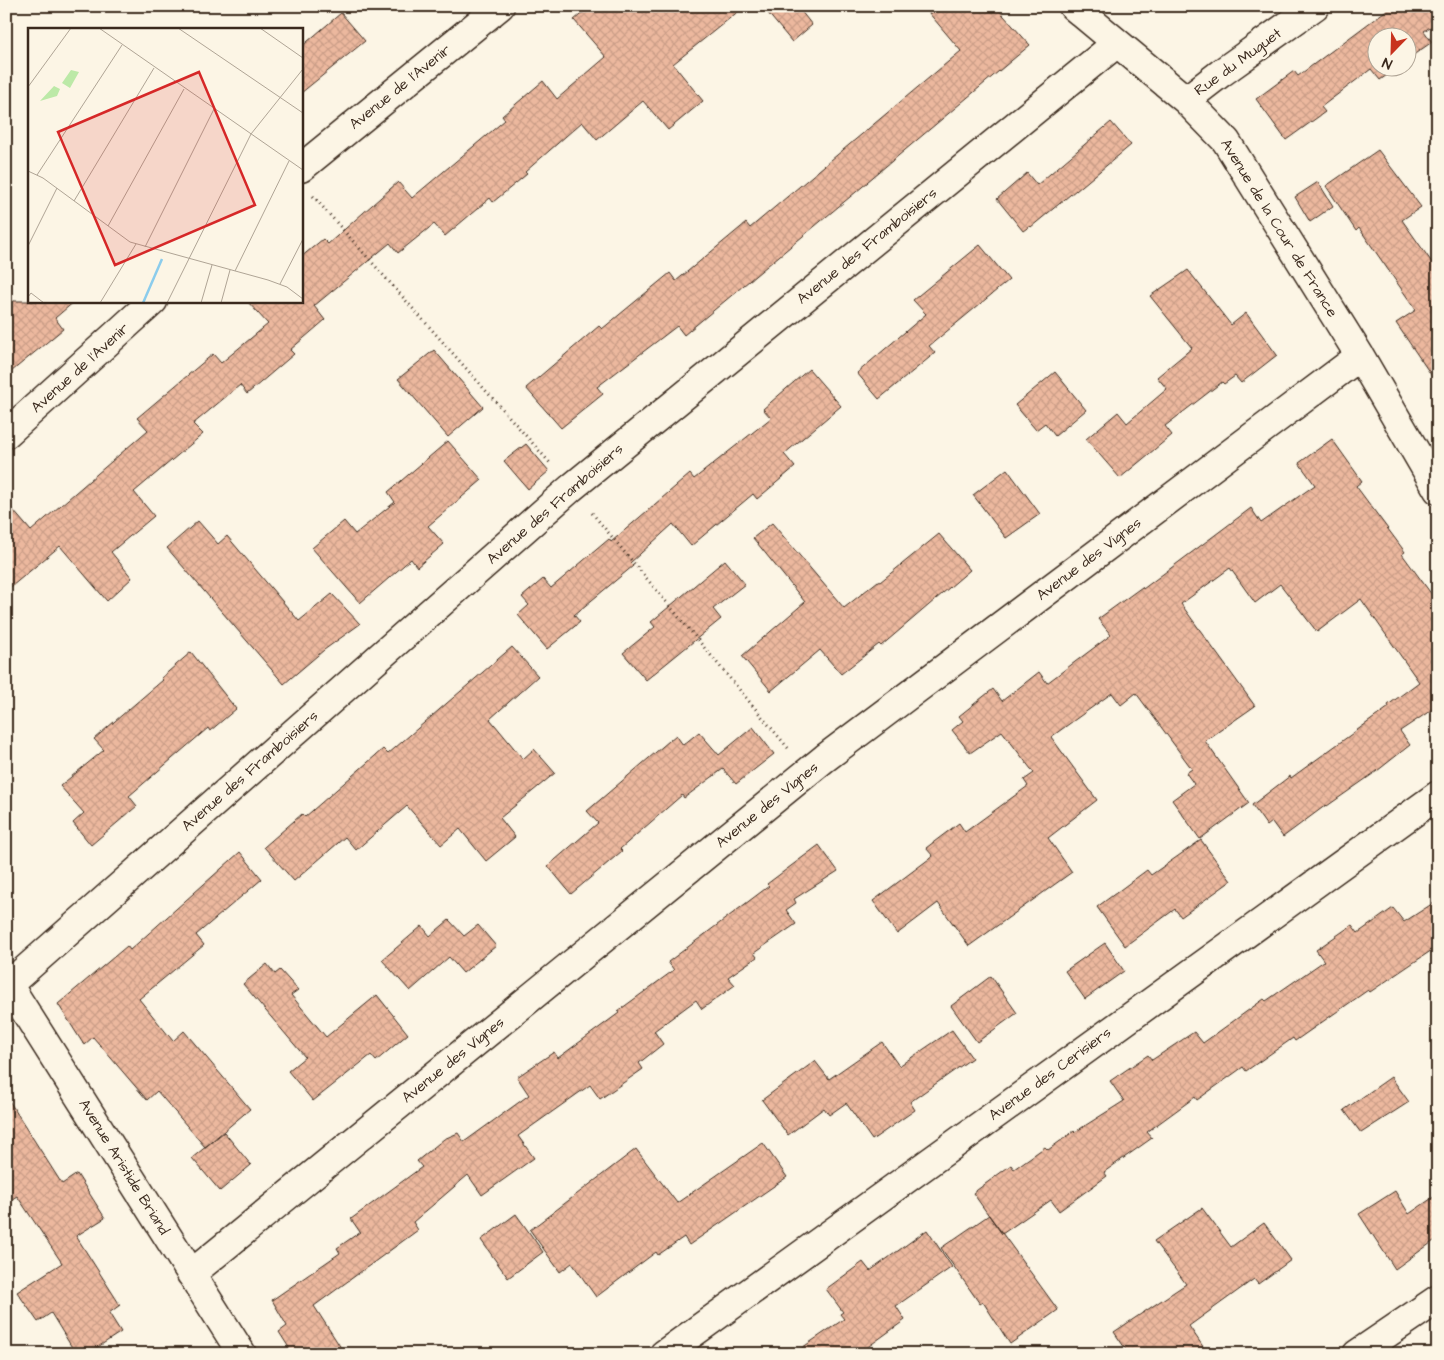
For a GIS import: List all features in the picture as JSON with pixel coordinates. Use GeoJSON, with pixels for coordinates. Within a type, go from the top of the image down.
{"type":"FeatureCollection","features":[{"type":"Feature","properties":{"kind":"street","name":"Avenue de l'Avenir"},"geometry":{"type":"LineString","coordinates":[[302,167],[500,6]]}},
{"type":"Feature","properties":{"kind":"street","name":"Avenue de la Cour de France"},"geometry":{"type":"LineString","coordinates":[[1073,6],[1186,100],[1226,141],[1360,356],[1438,490]]}},
{"type":"Feature","properties":{"kind":"street","name":"Rue du Muguet"},"geometry":{"type":"LineString","coordinates":[[1186,100],[1315,6]]}},
{"type":"Feature","properties":{"kind":"street","name":"Avenue des Framboisiers"},"geometry":{"type":"LineString","coordinates":[[7,983],[571,488],[1117,43]]}},
{"type":"Feature","properties":{"kind":"street","name":"Avenue de l'Avenir"},"geometry":{"type":"LineString","coordinates":[[6,434],[152,302]]}},
{"type":"Feature","properties":{"kind":"street","name":"Avenue des Vignes"},"geometry":{"type":"LineString","coordinates":[[191,1274],[825,758],[1360,356]]}},
{"type":"Feature","properties":{"kind":"street","name":"Avenue des Cerisiers"},"geometry":{"type":"LineString","coordinates":[[664,1354],[1438,794]]}},
{"type":"Feature","properties":{"kind":"street","name":"Avenue Aristide Briand"},"geometry":{"type":"LineString","coordinates":[[7,983],[242,1354]]}},
{"type":"Feature","properties":{"kind":"street"},"geometry":{"type":"LineString","coordinates":[[1356,1354],[1438,1299]]}},
{"type":"Feature","properties":{"kind":"building"},"geometry":{"type":"Polygon","coordinates":[[[591,6],[745,6],[673,64],[703,101],[668,130],[643,101],[597,140],[582,122],[525,172],[527,174],[493,202],[490,198],[445,236],[434,224],[398,253],[390,243],[314,306],[325,320],[290,350],[294,354],[247,394],[240,385],[193,424],[203,434],[134,492],[154,516],[111,552],[132,578],[107,601],[60,546],[6,591],[6,502],[31,531],[148,430],[137,418],[213,354],[221,363],[268,324],[248,302],[302,302],[302,256],[323,239],[328,244],[398,182],[412,198],[505,120],[502,116],[543,81],[557,99],[606,57],[574,20],[591,6]]]}},
{"type":"Feature","properties":{"kind":"building"},"geometry":{"type":"Polygon","coordinates":[[[762,6],[797,6],[812,25],[792,42],[762,6]]]}},
{"type":"Feature","properties":{"kind":"building"},"geometry":{"type":"Polygon","coordinates":[[[923,6],[995,6],[1030,45],[684,335],[677,326],[597,387],[603,394],[561,428],[526,388],[599,326],[602,329],[670,273],[676,281],[746,223],[750,228],[961,51],[923,6]]]}},
{"type":"Feature","properties":{"kind":"building"},"geometry":{"type":"Polygon","coordinates":[[[1392,6],[1438,6],[1438,22],[1424,31],[1432,42],[1416,53],[1416,28],[1366,28],[1366,73],[1321,107],[1325,112],[1286,140],[1256,99],[1294,71],[1298,76],[1392,6]]]}},
{"type":"Feature","properties":{"kind":"building"},"geometry":{"type":"Polygon","coordinates":[[[341,13],[365,41],[302,92],[302,46],[341,13]]]}},
{"type":"Feature","properties":{"kind":"building"},"geometry":{"type":"Polygon","coordinates":[[[1111,122],[1131,145],[1031,227],[1023,231],[997,199],[1027,173],[1037,185],[1111,122]]]}},
{"type":"Feature","properties":{"kind":"building"},"geometry":{"type":"Polygon","coordinates":[[[1378,150],[1421,207],[1402,220],[1438,271],[1438,385],[1396,323],[1416,310],[1359,228],[1356,231],[1326,186],[1378,150]]]}},
{"type":"Feature","properties":{"kind":"building"},"geometry":{"type":"Polygon","coordinates":[[[1318,182],[1333,206],[1310,222],[1295,197],[1318,182]]]}},
{"type":"Feature","properties":{"kind":"building"},"geometry":{"type":"Polygon","coordinates":[[[980,245],[1009,280],[929,346],[935,353],[879,399],[857,373],[926,314],[913,300],[980,245]]]}},
{"type":"Feature","properties":{"kind":"building"},"geometry":{"type":"Polygon","coordinates":[[[1188,270],[1231,325],[1246,313],[1277,355],[1241,383],[1235,376],[1224,384],[1222,382],[1165,426],[1172,435],[1120,478],[1086,439],[1118,412],[1127,423],[1167,389],[1157,377],[1192,348],[1150,296],[1188,270]]]}},
{"type":"Feature","properties":{"kind":"building"},"geometry":{"type":"Polygon","coordinates":[[[6,301],[74,302],[55,318],[63,329],[6,376],[6,301]]]}},
{"type":"Feature","properties":{"kind":"building"},"geometry":{"type":"Polygon","coordinates":[[[434,350],[483,407],[448,437],[398,379],[434,350]]]}},
{"type":"Feature","properties":{"kind":"building"},"geometry":{"type":"Polygon","coordinates":[[[809,369],[841,406],[784,454],[795,467],[757,499],[753,494],[691,546],[673,524],[630,563],[633,566],[574,615],[580,622],[547,649],[518,615],[529,605],[522,597],[543,579],[551,588],[609,539],[611,542],[690,474],[694,479],[771,418],[763,409],[809,369]]]}},
{"type":"Feature","properties":{"kind":"building"},"geometry":{"type":"Polygon","coordinates":[[[1055,372],[1086,410],[1055,436],[1045,423],[1036,430],[1015,405],[1055,372]]]}},
{"type":"Feature","properties":{"kind":"building"},"geometry":{"type":"Polygon","coordinates":[[[1332,439],[1362,481],[1356,486],[1405,552],[1402,554],[1438,603],[1438,709],[1436,707],[1400,731],[1410,745],[1377,771],[1283,837],[1272,822],[1267,826],[1252,805],[1389,707],[1388,705],[1419,682],[1361,599],[1317,632],[1280,584],[1255,603],[1230,568],[1181,604],[1255,706],[1205,741],[1249,803],[1200,839],[1172,800],[1194,784],[1186,773],[1192,769],[1136,693],[1121,705],[1112,693],[1051,737],[1097,800],[1048,838],[1072,872],[969,946],[938,903],[897,934],[873,901],[933,856],[926,848],[959,823],[965,832],[1028,786],[1024,780],[1034,773],[1002,731],[970,753],[952,730],[963,721],[959,716],[993,689],[1002,701],[1039,672],[1047,683],[1111,635],[1098,619],[1142,587],[1143,589],[1251,508],[1261,523],[1315,485],[1299,463],[1332,439]]]}},
{"type":"Feature","properties":{"kind":"building"},"geometry":{"type":"Polygon","coordinates":[[[448,441],[482,480],[428,526],[444,544],[417,567],[411,559],[360,603],[312,548],[344,521],[355,534],[395,502],[388,492],[448,441]]]}},
{"type":"Feature","properties":{"kind":"building"},"geometry":{"type":"Polygon","coordinates":[[[526,444],[549,471],[528,489],[504,461],[526,444]]]}},
{"type":"Feature","properties":{"kind":"building"},"geometry":{"type":"Polygon","coordinates":[[[1007,469],[1040,514],[1006,538],[973,495],[1007,469]]]}},
{"type":"Feature","properties":{"kind":"building"},"geometry":{"type":"Polygon","coordinates":[[[198,521],[218,544],[227,536],[299,621],[332,594],[360,624],[324,650],[284,684],[167,548],[198,521]]]}},
{"type":"Feature","properties":{"kind":"building"},"geometry":{"type":"Polygon","coordinates":[[[772,523],[844,608],[878,581],[880,582],[939,534],[970,570],[881,646],[879,644],[841,674],[820,650],[771,691],[742,656],[805,602],[753,538],[772,523]]]}},
{"type":"Feature","properties":{"kind":"building"},"geometry":{"type":"Polygon","coordinates":[[[725,560],[745,584],[713,609],[721,619],[646,680],[623,653],[655,627],[651,622],[725,560]]]}},
{"type":"Feature","properties":{"kind":"building"},"geometry":{"type":"Polygon","coordinates":[[[512,647],[538,676],[490,719],[523,759],[534,749],[555,773],[500,818],[515,837],[486,861],[460,829],[441,845],[407,806],[356,850],[345,837],[294,881],[264,847],[302,814],[305,817],[383,749],[388,754],[512,647]]]}},
{"type":"Feature","properties":{"kind":"building"},"geometry":{"type":"Polygon","coordinates":[[[191,652],[236,709],[210,731],[208,728],[129,796],[137,806],[91,845],[73,823],[84,813],[60,786],[104,750],[94,739],[163,680],[161,678],[191,652]]]}},
{"type":"Feature","properties":{"kind":"building"},"geometry":{"type":"Polygon","coordinates":[[[753,727],[774,754],[736,784],[723,769],[684,798],[682,795],[620,849],[622,851],[571,894],[548,866],[598,823],[587,811],[676,735],[683,745],[699,732],[719,755],[753,727]]]}},
{"type":"Feature","properties":{"kind":"building"},"geometry":{"type":"Polygon","coordinates":[[[1201,840],[1231,881],[1181,917],[1175,909],[1125,946],[1097,907],[1147,870],[1151,875],[1201,840]]]}},
{"type":"Feature","properties":{"kind":"building"},"geometry":{"type":"Polygon","coordinates":[[[819,845],[838,871],[794,899],[796,903],[786,910],[796,924],[754,953],[757,957],[728,977],[735,985],[702,1009],[696,1000],[654,1031],[663,1044],[639,1063],[643,1069],[600,1099],[590,1085],[518,1136],[534,1158],[482,1195],[468,1175],[413,1222],[418,1230],[314,1306],[345,1354],[293,1354],[279,1332],[287,1326],[272,1300],[340,1253],[337,1248],[360,1232],[351,1219],[422,1167],[417,1161],[444,1139],[458,1133],[464,1142],[529,1095],[517,1077],[554,1052],[558,1058],[619,1013],[618,1011],[674,970],[668,962],[769,886],[767,884],[819,845]]]}},
{"type":"Feature","properties":{"kind":"building"},"geometry":{"type":"Polygon","coordinates":[[[240,852],[262,879],[196,935],[204,945],[139,999],[173,1041],[184,1031],[250,1109],[205,1147],[157,1091],[147,1100],[93,1037],[84,1045],[58,1004],[127,946],[130,950],[240,852]]]}},
{"type":"Feature","properties":{"kind":"building"},"geometry":{"type":"Polygon","coordinates":[[[1438,900],[1438,946],[1370,992],[1368,990],[1295,1041],[1293,1038],[1246,1071],[1243,1067],[1197,1100],[1195,1097],[1147,1132],[1152,1138],[1104,1172],[1107,1176],[1059,1211],[1051,1200],[1002,1234],[973,1193],[1011,1165],[1014,1169],[1045,1147],[1048,1150],[1074,1131],[1124,1101],[1110,1081],[1148,1055],[1152,1060],[1194,1032],[1203,1043],[1264,999],[1266,1001],[1324,961],[1316,950],[1352,925],[1358,933],[1393,908],[1404,922],[1438,900]]]}},
{"type":"Feature","properties":{"kind":"building"},"geometry":{"type":"Polygon","coordinates":[[[449,920],[464,936],[478,925],[496,946],[463,973],[449,957],[410,991],[382,960],[422,926],[430,936],[449,920]]]}},
{"type":"Feature","properties":{"kind":"building"},"geometry":{"type":"Polygon","coordinates":[[[1105,943],[1124,971],[1085,999],[1065,971],[1105,943]]]}},
{"type":"Feature","properties":{"kind":"building"},"geometry":{"type":"Polygon","coordinates":[[[267,964],[275,974],[280,970],[298,990],[291,995],[326,1037],[377,995],[408,1034],[376,1061],[371,1055],[313,1101],[288,1071],[305,1057],[243,984],[267,964]]]}},
{"type":"Feature","properties":{"kind":"building"},"geometry":{"type":"Polygon","coordinates":[[[991,976],[1017,1013],[977,1042],[951,1006],[991,976]]]}},
{"type":"Feature","properties":{"kind":"building"},"geometry":{"type":"Polygon","coordinates":[[[952,1030],[972,1058],[910,1102],[915,1110],[872,1140],[846,1103],[829,1115],[824,1108],[788,1135],[762,1100],[815,1061],[829,1079],[882,1042],[899,1066],[952,1030]]]}},
{"type":"Feature","properties":{"kind":"building"},"geometry":{"type":"Polygon","coordinates":[[[1391,1077],[1409,1102],[1361,1133],[1344,1110],[1391,1077]]]}},
{"type":"Feature","properties":{"kind":"building"},"geometry":{"type":"Polygon","coordinates":[[[6,1096],[62,1184],[77,1174],[105,1218],[76,1236],[120,1305],[109,1313],[121,1332],[87,1354],[76,1354],[51,1313],[38,1322],[17,1292],[62,1263],[17,1196],[6,1203],[6,1096]]]}},
{"type":"Feature","properties":{"kind":"building"},"geometry":{"type":"Polygon","coordinates":[[[224,1132],[251,1165],[220,1191],[192,1158],[224,1132]]]}},
{"type":"Feature","properties":{"kind":"building"},"geometry":{"type":"Polygon","coordinates":[[[763,1143],[787,1177],[689,1245],[684,1237],[658,1255],[656,1252],[596,1297],[572,1263],[560,1272],[530,1230],[636,1149],[677,1203],[763,1143]]]}},
{"type":"Feature","properties":{"kind":"building"},"geometry":{"type":"Polygon","coordinates":[[[1395,1191],[1409,1214],[1438,1194],[1438,1238],[1395,1269],[1359,1214],[1395,1191]]]}},
{"type":"Feature","properties":{"kind":"building"},"geometry":{"type":"Polygon","coordinates":[[[1202,1208],[1231,1247],[1264,1223],[1291,1260],[1258,1284],[1254,1279],[1189,1326],[1208,1354],[1129,1354],[1114,1332],[1186,1284],[1154,1241],[1202,1208]]]}},
{"type":"Feature","properties":{"kind":"building"},"geometry":{"type":"Polygon","coordinates":[[[516,1214],[543,1252],[508,1278],[481,1240],[516,1214]]]}},
{"type":"Feature","properties":{"kind":"building"},"geometry":{"type":"Polygon","coordinates":[[[989,1215],[1058,1310],[1010,1344],[983,1302],[980,1304],[941,1248],[989,1215]]]}},
{"type":"Feature","properties":{"kind":"building"},"geometry":{"type":"Polygon","coordinates":[[[927,1230],[952,1267],[896,1306],[905,1320],[858,1354],[793,1354],[844,1319],[840,1314],[843,1312],[826,1289],[863,1262],[870,1271],[927,1230]]]}}]}
